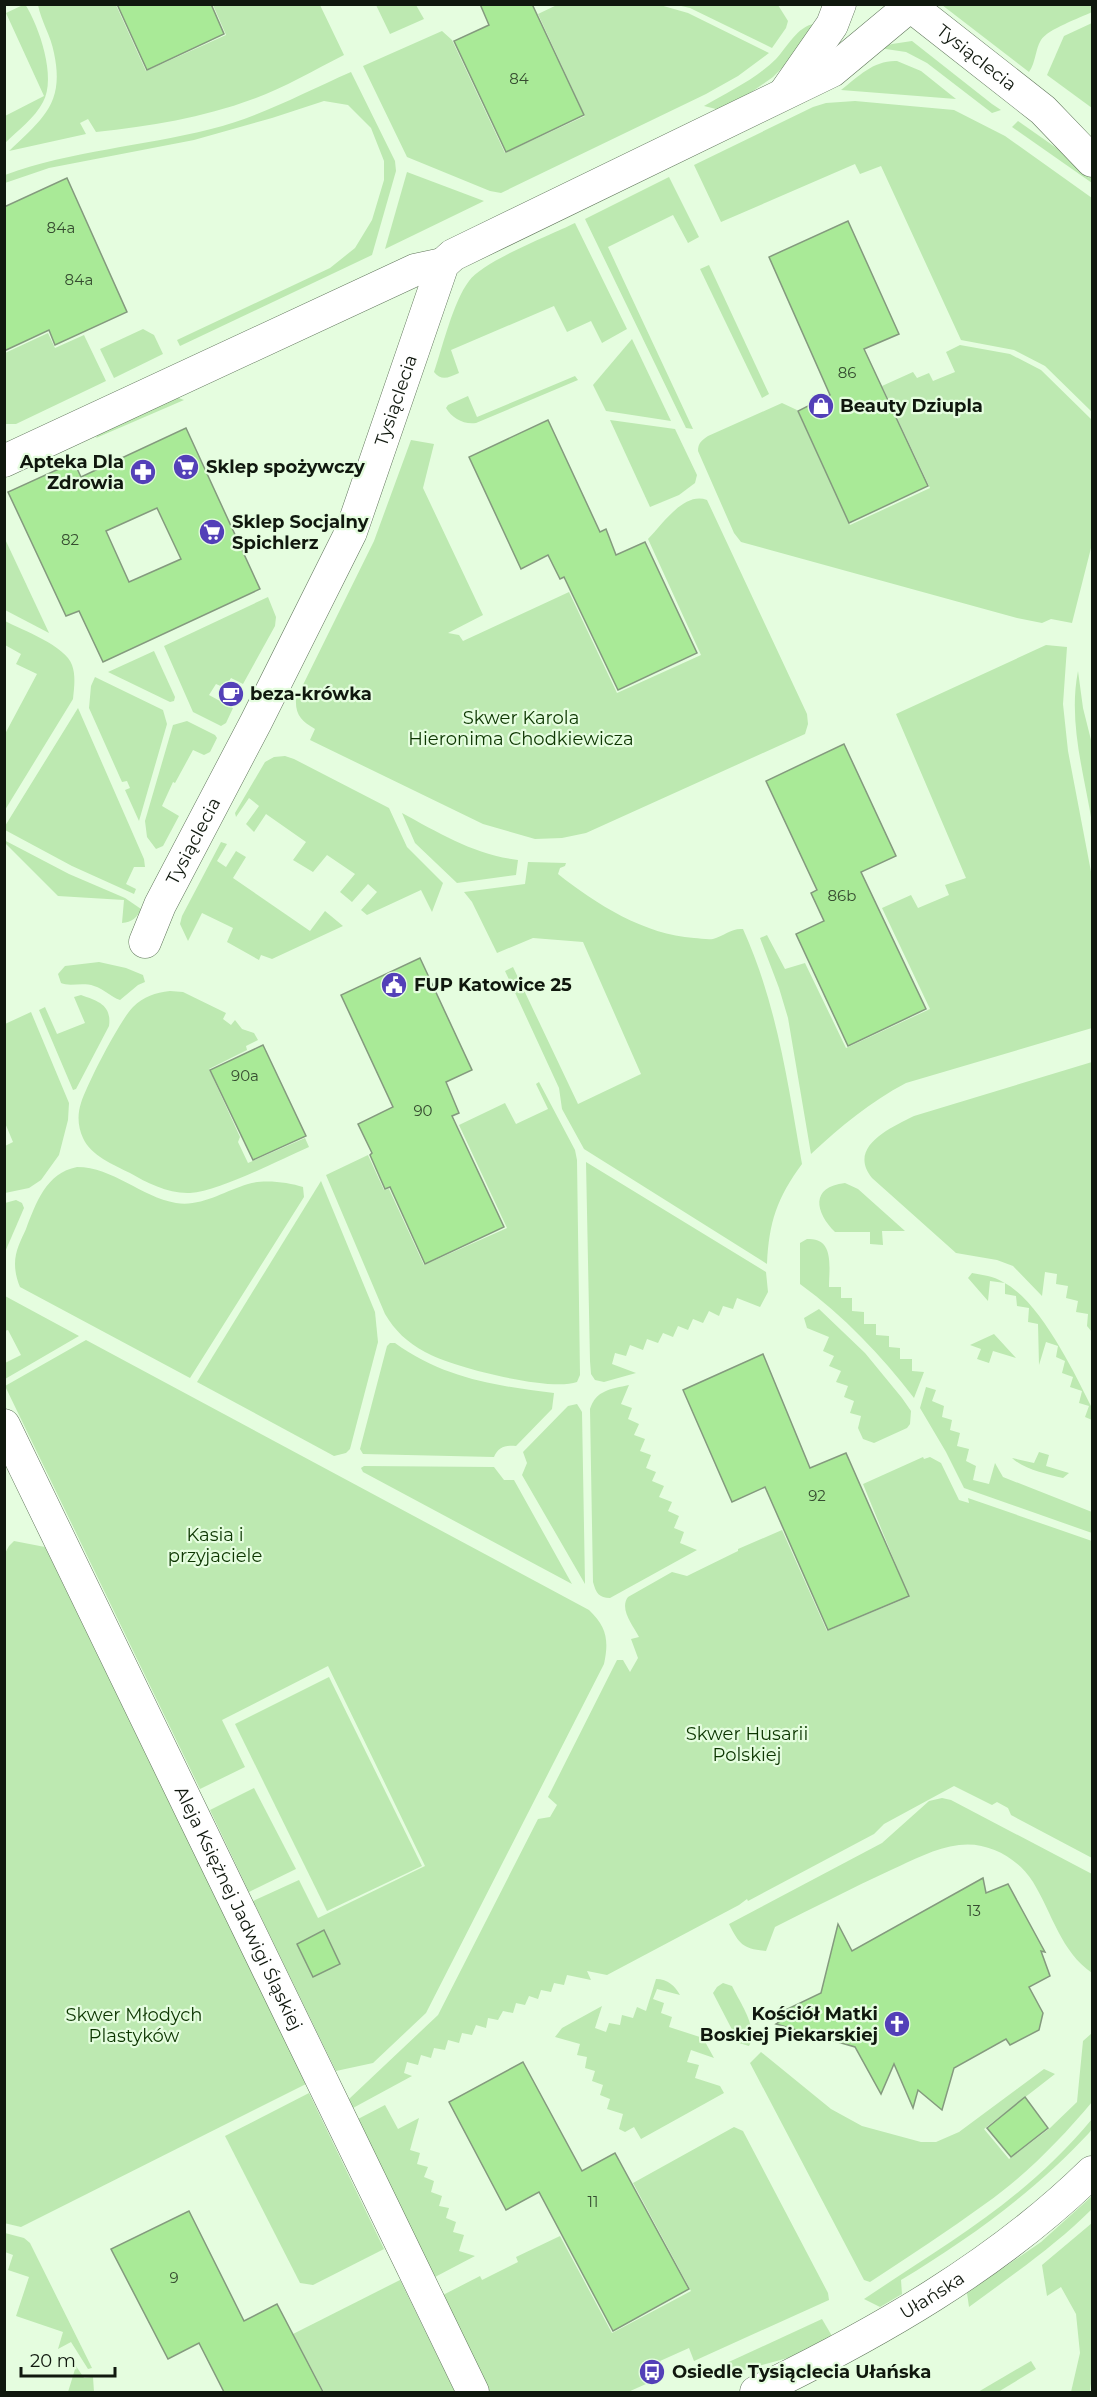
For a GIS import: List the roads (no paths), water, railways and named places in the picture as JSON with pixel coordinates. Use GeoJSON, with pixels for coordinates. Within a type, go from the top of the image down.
{"type":"FeatureCollection","features":[{"type":"Feature","properties":{"kind":"street","name":"Tysiąclecia"},"geometry":{"type":"LineString","coordinates":[[785,92],[832,25],[840,4]]}},
{"type":"Feature","properties":{"kind":"street","name":"Tysiąclecia"},"geometry":{"type":"LineString","coordinates":[[146,942],[160,905],[242,750],[351,532],[443,264],[453,255],[832,71],[909,5],[1042,110],[1092,161]]}},
{"type":"Feature","properties":{"kind":"street","name":"Tysiąclecia"},"geometry":{"type":"LineString","coordinates":[[1042,110],[1092,132]]}},
{"type":"Feature","properties":{"kind":"street"},"geometry":{"type":"LineString","coordinates":[[4,461],[415,270],[443,264]]}},
{"type":"Feature","properties":{"kind":"street","name":"Aleja Księżnej Jadwigi Śląskiej"},"geometry":{"type":"LineString","coordinates":[[4,1425],[473,2392]]}},
{"type":"Feature","properties":{"kind":"street","name":"Ułańska"},"geometry":{"type":"LineString","coordinates":[[756,2392],[816,2364],[959,2278],[1013,2242],[1064,2200],[1092,2172]]}},
{"type":"Feature","properties":{"kind":"place","name":"Beauty Dziupla"},"geometry":{"type":"Point","coordinates":[821,406]}},
{"type":"Feature","properties":{"kind":"place","name":"Sklep spożywczy"},"geometry":{"type":"Point","coordinates":[186,467]}},
{"type":"Feature","properties":{"kind":"place","name":"Apteka Dla Zdrowia"},"geometry":{"type":"Point","coordinates":[143,472]}},
{"type":"Feature","properties":{"kind":"place","name":"Sklep Socjalny Spichlerz"},"geometry":{"type":"Point","coordinates":[212,532]}},
{"type":"Feature","properties":{"kind":"place","name":"beza-krówka"},"geometry":{"type":"Point","coordinates":[231,694]}},
{"type":"Feature","properties":{"kind":"place","name":"FUP Katowice 25"},"geometry":{"type":"Point","coordinates":[394,985]}},
{"type":"Feature","properties":{"kind":"place","name":"Kościół Matki Boskiej Piekarskiej"},"geometry":{"type":"Point","coordinates":[897,2024]}},
{"type":"Feature","properties":{"kind":"place","name":"Osiedle Tysiąclecia Ułańska"},"geometry":{"type":"Point","coordinates":[652,2372]}},
{"type":"Feature","properties":{"kind":"park label","name":"Skwer Karola Hieronima Chodkiewicza"},"geometry":{"type":"Point","coordinates":[521,728]}},
{"type":"Feature","properties":{"kind":"park label","name":"Kasia i przyjaciele"},"geometry":{"type":"Point","coordinates":[215,1546]}},
{"type":"Feature","properties":{"kind":"park label","name":"Skwer Husarii Polskiej"},"geometry":{"type":"Point","coordinates":[747,1744]}},
{"type":"Feature","properties":{"kind":"park label","name":"Skwer Młodych Plastyków"},"geometry":{"type":"Point","coordinates":[134,2025]}}]}
